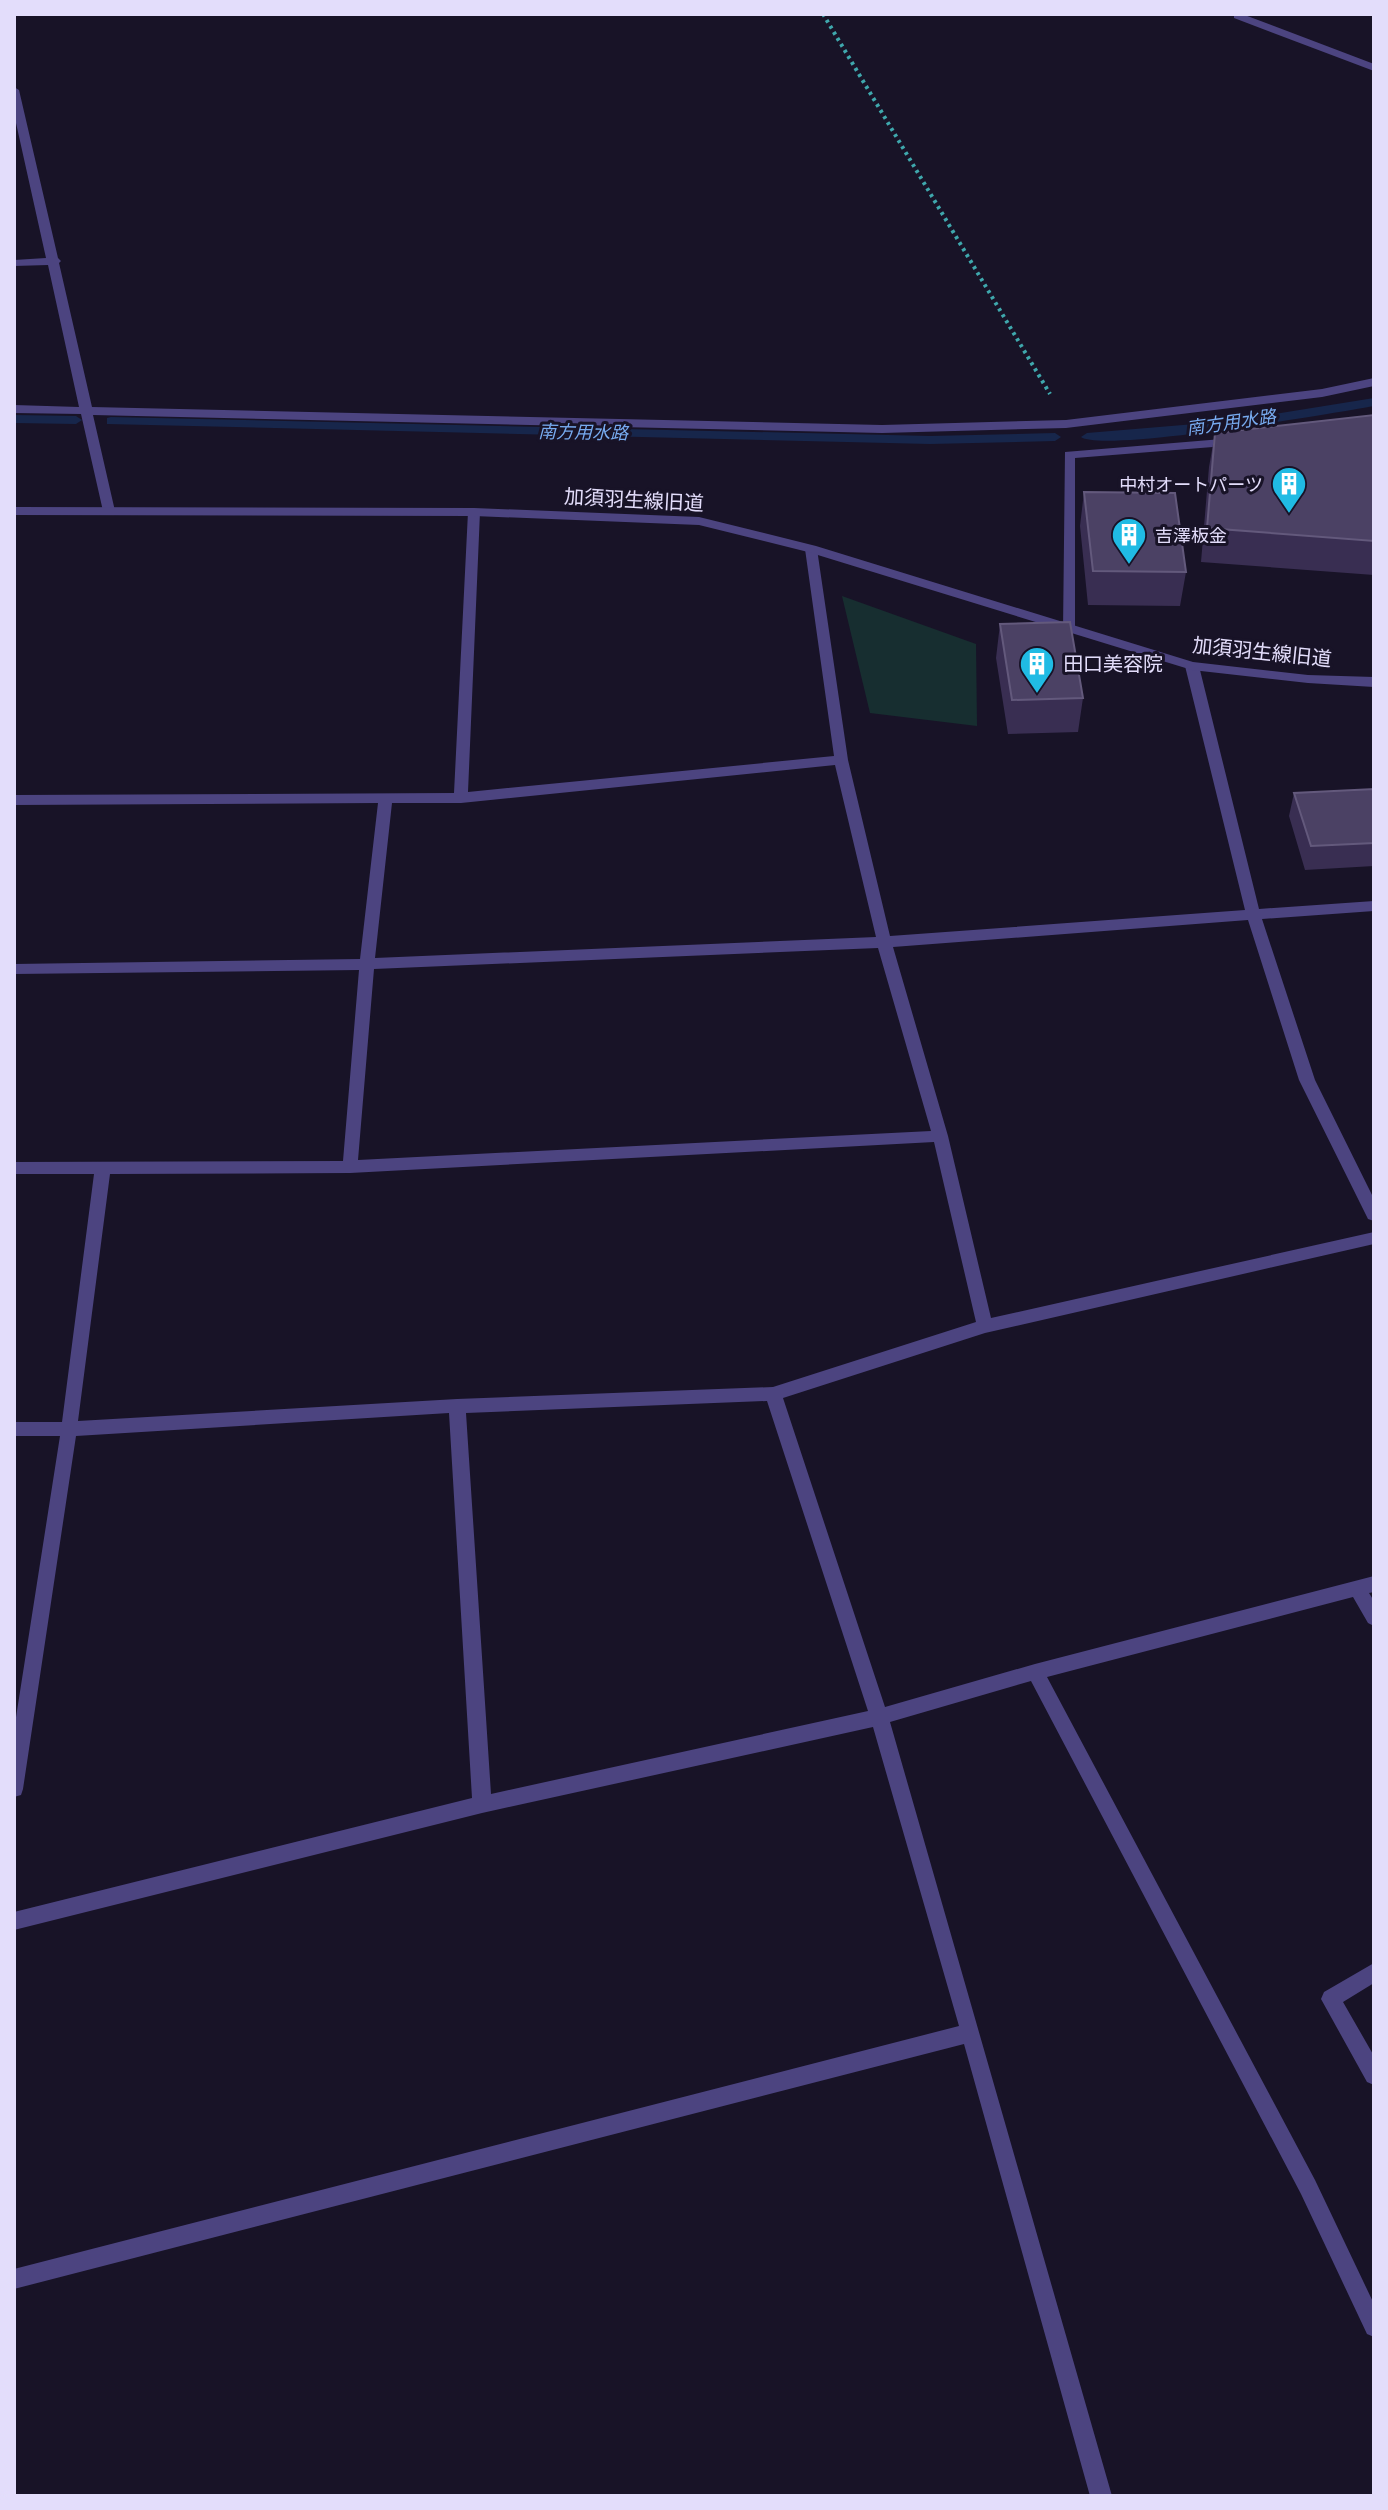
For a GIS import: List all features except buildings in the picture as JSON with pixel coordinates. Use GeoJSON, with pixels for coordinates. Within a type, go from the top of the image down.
{"type":"FeatureCollection","features":[{"type":"Feature","properties":{"kind":"street"},"geometry":{"type":"LineString","coordinates":[[1238,16],[1374,68]]}},
{"type":"Feature","properties":{"kind":"street"},"geometry":{"type":"LineString","coordinates":[[14,90],[109,511]]}},
{"type":"Feature","properties":{"kind":"street"},"geometry":{"type":"LineString","coordinates":[[14,263],[55,261]]}},
{"type":"Feature","properties":{"kind":"street"},"geometry":{"type":"LineString","coordinates":[[14,409],[89,419],[882,429],[1066,424],[1322,393],[1374,382]]}},
{"type":"Feature","properties":{"kind":"street"},"geometry":{"type":"LineString","coordinates":[[1068,628],[1069,455],[1242,441]]}},
{"type":"Feature","properties":{"kind":"street","name":"加須羽生線旧道"},"geometry":{"type":"LineString","coordinates":[[14,511],[474,512],[699,521],[811,549],[1192,666],[1308,679],[1374,682]]}},
{"type":"Feature","properties":{"kind":"street"},"geometry":{"type":"LineString","coordinates":[[461,798],[474,512]]}},
{"type":"Feature","properties":{"kind":"street"},"geometry":{"type":"LineString","coordinates":[[811,549],[841,760],[884,942],[940,1136],[985,1326]]}},
{"type":"Feature","properties":{"kind":"street"},"geometry":{"type":"LineString","coordinates":[[1192,666],[1253,913],[1307,1080],[1374,1215]]}},
{"type":"Feature","properties":{"kind":"street"},"geometry":{"type":"LineString","coordinates":[[14,800],[461,798],[841,760]]}},
{"type":"Feature","properties":{"kind":"street"},"geometry":{"type":"LineString","coordinates":[[350,1167],[367,964],[386,798]]}},
{"type":"Feature","properties":{"kind":"street"},"geometry":{"type":"LineString","coordinates":[[14,969],[367,964],[884,942],[1374,906]]}},
{"type":"Feature","properties":{"kind":"street"},"geometry":{"type":"LineString","coordinates":[[14,1168],[350,1167],[940,1136]]}},
{"type":"Feature","properties":{"kind":"street"},"geometry":{"type":"LineString","coordinates":[[14,1789],[69,1429],[103,1167]]}},
{"type":"Feature","properties":{"kind":"street"},"geometry":{"type":"LineString","coordinates":[[14,1429],[69,1429],[457,1406],[773,1394],[985,1326],[1374,1238]]}},
{"type":"Feature","properties":{"kind":"street"},"geometry":{"type":"LineString","coordinates":[[773,1394],[879,1717],[1101,2496]]}},
{"type":"Feature","properties":{"kind":"street"},"geometry":{"type":"LineString","coordinates":[[457,1406],[482,1804]]}},
{"type":"Feature","properties":{"kind":"street"},"geometry":{"type":"LineString","coordinates":[[14,1921],[482,1804],[879,1717],[1035,1672],[1366,1586],[1374,1618]]}},
{"type":"Feature","properties":{"kind":"street"},"geometry":{"type":"LineString","coordinates":[[1035,1672],[1308,2187],[1374,2327]]}},
{"type":"Feature","properties":{"kind":"street"},"geometry":{"type":"LineString","coordinates":[[1374,1972],[1331,1999],[1374,2075]]}},
{"type":"Feature","properties":{"kind":"street"},"geometry":{"type":"LineString","coordinates":[[14,2279],[971,2033]]}},
{"type":"Feature","properties":{"kind":"path"},"geometry":{"type":"LineString","coordinates":[[823,14],[1032,360],[1066,424]]}},
{"type":"Feature","properties":{"kind":"green space"},"geometry":{"type":"Polygon","coordinates":[[[842,596],[976,644],[977,726],[870,713],[842,596]]]}},
{"type":"Feature","properties":{"kind":"waterway","name":"南方用水路"},"geometry":{"type":"LineString","coordinates":[[1087,437],[1231,425],[1374,402]]}},
{"type":"Feature","properties":{"kind":"waterway","name":"南方用水路"},"geometry":{"type":"LineString","coordinates":[[14,419],[76,420]]}},
{"type":"Feature","properties":{"kind":"waterway","name":"南方用水路"},"geometry":{"type":"LineString","coordinates":[[111,421],[930,440],[1055,437]]}},
{"type":"Feature","properties":{"kind":"place","name":"中村オートパーツ"},"geometry":{"type":"Point","coordinates":[1289,515]}},
{"type":"Feature","properties":{"kind":"place","name":"吉澤板金"},"geometry":{"type":"Point","coordinates":[1129,566]}},
{"type":"Feature","properties":{"kind":"place","name":"田口美容院"},"geometry":{"type":"Point","coordinates":[1037,695]}}]}
